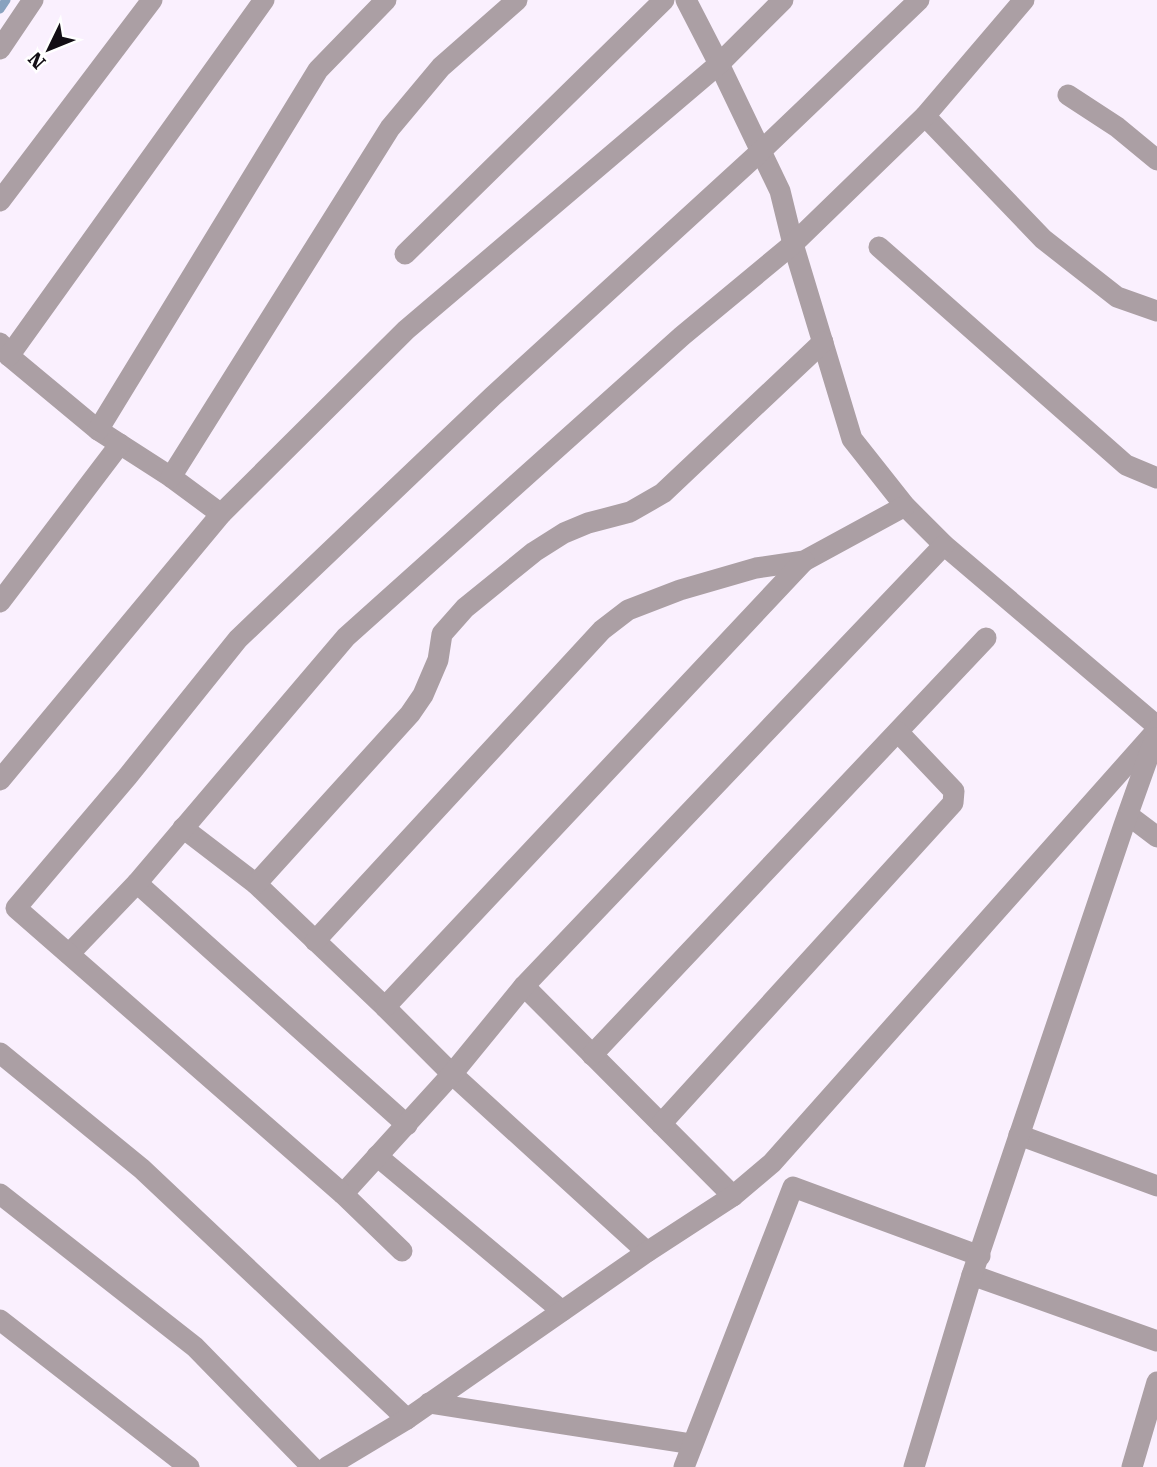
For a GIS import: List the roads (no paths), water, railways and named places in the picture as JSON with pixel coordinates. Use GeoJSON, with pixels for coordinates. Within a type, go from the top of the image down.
{"type":"FeatureCollection","features":[{"type":"Feature","properties":{"kind":"street"},"geometry":{"type":"LineString","coordinates":[[0,48],[33,0]]}},
{"type":"Feature","properties":{"kind":"street"},"geometry":{"type":"LineString","coordinates":[[0,201],[152,0]]}},
{"type":"Feature","properties":{"kind":"street"},"geometry":{"type":"LineString","coordinates":[[221,514],[171,477],[98,430],[4,349],[264,0]]}},
{"type":"Feature","properties":{"kind":"street"},"geometry":{"type":"LineString","coordinates":[[98,430],[318,70],[386,0]]}},
{"type":"Feature","properties":{"kind":"street"},"geometry":{"type":"LineString","coordinates":[[171,477],[390,128],[441,67],[517,0]]}},
{"type":"Feature","properties":{"kind":"street"},"geometry":{"type":"LineString","coordinates":[[405,254],[664,0]]}},
{"type":"Feature","properties":{"kind":"street"},"geometry":{"type":"LineString","coordinates":[[686,0],[780,191],[793,244],[852,439],[905,506],[944,545],[1157,729]]}},
{"type":"Feature","properties":{"kind":"street"},"geometry":{"type":"LineString","coordinates":[[0,780],[221,514],[406,330],[719,64],[783,0]]}},
{"type":"Feature","properties":{"kind":"street"},"geometry":{"type":"LineString","coordinates":[[402,1251],[343,1194],[16,908],[128,776],[238,639],[493,396],[761,151],[919,0]]}},
{"type":"Feature","properties":{"kind":"street"},"geometry":{"type":"LineString","coordinates":[[69,954],[137,883],[346,637],[682,336],[793,244],[925,116],[1024,0]]}},
{"type":"Feature","properties":{"kind":"street"},"geometry":{"type":"LineString","coordinates":[[1068,95],[1117,127],[1157,160]]}},
{"type":"Feature","properties":{"kind":"street"},"geometry":{"type":"LineString","coordinates":[[925,116],[1043,239],[1118,297],[1157,311]]}},
{"type":"Feature","properties":{"kind":"street"},"geometry":{"type":"LineString","coordinates":[[879,247],[1126,465],[1157,478]]}},
{"type":"Feature","properties":{"kind":"street"},"geometry":{"type":"LineString","coordinates":[[256,884],[410,714],[423,695],[438,660],[442,634],[465,608],[534,552],[564,533],[588,523],[629,512],[663,493],[823,342]]}},
{"type":"Feature","properties":{"kind":"street"},"geometry":{"type":"LineString","coordinates":[[0,602],[120,444]]}},
{"type":"Feature","properties":{"kind":"street"},"geometry":{"type":"LineString","coordinates":[[385,1007],[804,561],[905,506]]}},
{"type":"Feature","properties":{"kind":"street"},"geometry":{"type":"LineString","coordinates":[[343,1194],[452,1074],[524,986],[944,545]]}},
{"type":"Feature","properties":{"kind":"street"},"geometry":{"type":"LineString","coordinates":[[315,941],[602,630],[628,610],[680,590],[756,568],[804,561]]}},
{"type":"Feature","properties":{"kind":"street"},"geometry":{"type":"LineString","coordinates":[[592,1055],[986,638]]}},
{"type":"Feature","properties":{"kind":"street"},"geometry":{"type":"LineString","coordinates":[[914,1467],[976,1265],[1157,729]]}},
{"type":"Feature","properties":{"kind":"street"},"geometry":{"type":"LineString","coordinates":[[327,1467],[407,1419],[647,1252],[733,1196],[772,1163],[1157,729]]}},
{"type":"Feature","properties":{"kind":"street"},"geometry":{"type":"LineString","coordinates":[[661,1124],[953,803],[954,791],[898,732]]}},
{"type":"Feature","properties":{"kind":"street"},"geometry":{"type":"LineString","coordinates":[[1128,815],[1157,837]]}},
{"type":"Feature","properties":{"kind":"street"},"geometry":{"type":"LineString","coordinates":[[183,828],[256,884],[452,1074],[647,1252]]}},
{"type":"Feature","properties":{"kind":"street"},"geometry":{"type":"LineString","coordinates":[[137,883],[407,1125]]}},
{"type":"Feature","properties":{"kind":"street"},"geometry":{"type":"LineString","coordinates":[[524,986],[733,1196]]}},
{"type":"Feature","properties":{"kind":"street"},"geometry":{"type":"LineString","coordinates":[[0,1053],[142,1169],[407,1419]]}},
{"type":"Feature","properties":{"kind":"street"},"geometry":{"type":"LineString","coordinates":[[1019,1135],[1157,1186]]}},
{"type":"Feature","properties":{"kind":"street"},"geometry":{"type":"LineString","coordinates":[[377,1156],[562,1311]]}},
{"type":"Feature","properties":{"kind":"street"},"geometry":{"type":"LineString","coordinates":[[684,1467],[793,1186],[1157,1341]]}},
{"type":"Feature","properties":{"kind":"street"},"geometry":{"type":"LineString","coordinates":[[0,1194],[195,1347],[312,1467]]}},
{"type":"Feature","properties":{"kind":"street"},"geometry":{"type":"LineString","coordinates":[[0,1320],[189,1467]]}},
{"type":"Feature","properties":{"kind":"street"},"geometry":{"type":"LineString","coordinates":[[1132,1467],[1157,1382]]}},
{"type":"Feature","properties":{"kind":"street"},"geometry":{"type":"LineString","coordinates":[[429,1403],[692,1444]]}},
{"type":"Feature","properties":{"kind":"waterway"},"geometry":{"type":"LineString","coordinates":[[0,9],[6,0]]}}]}
